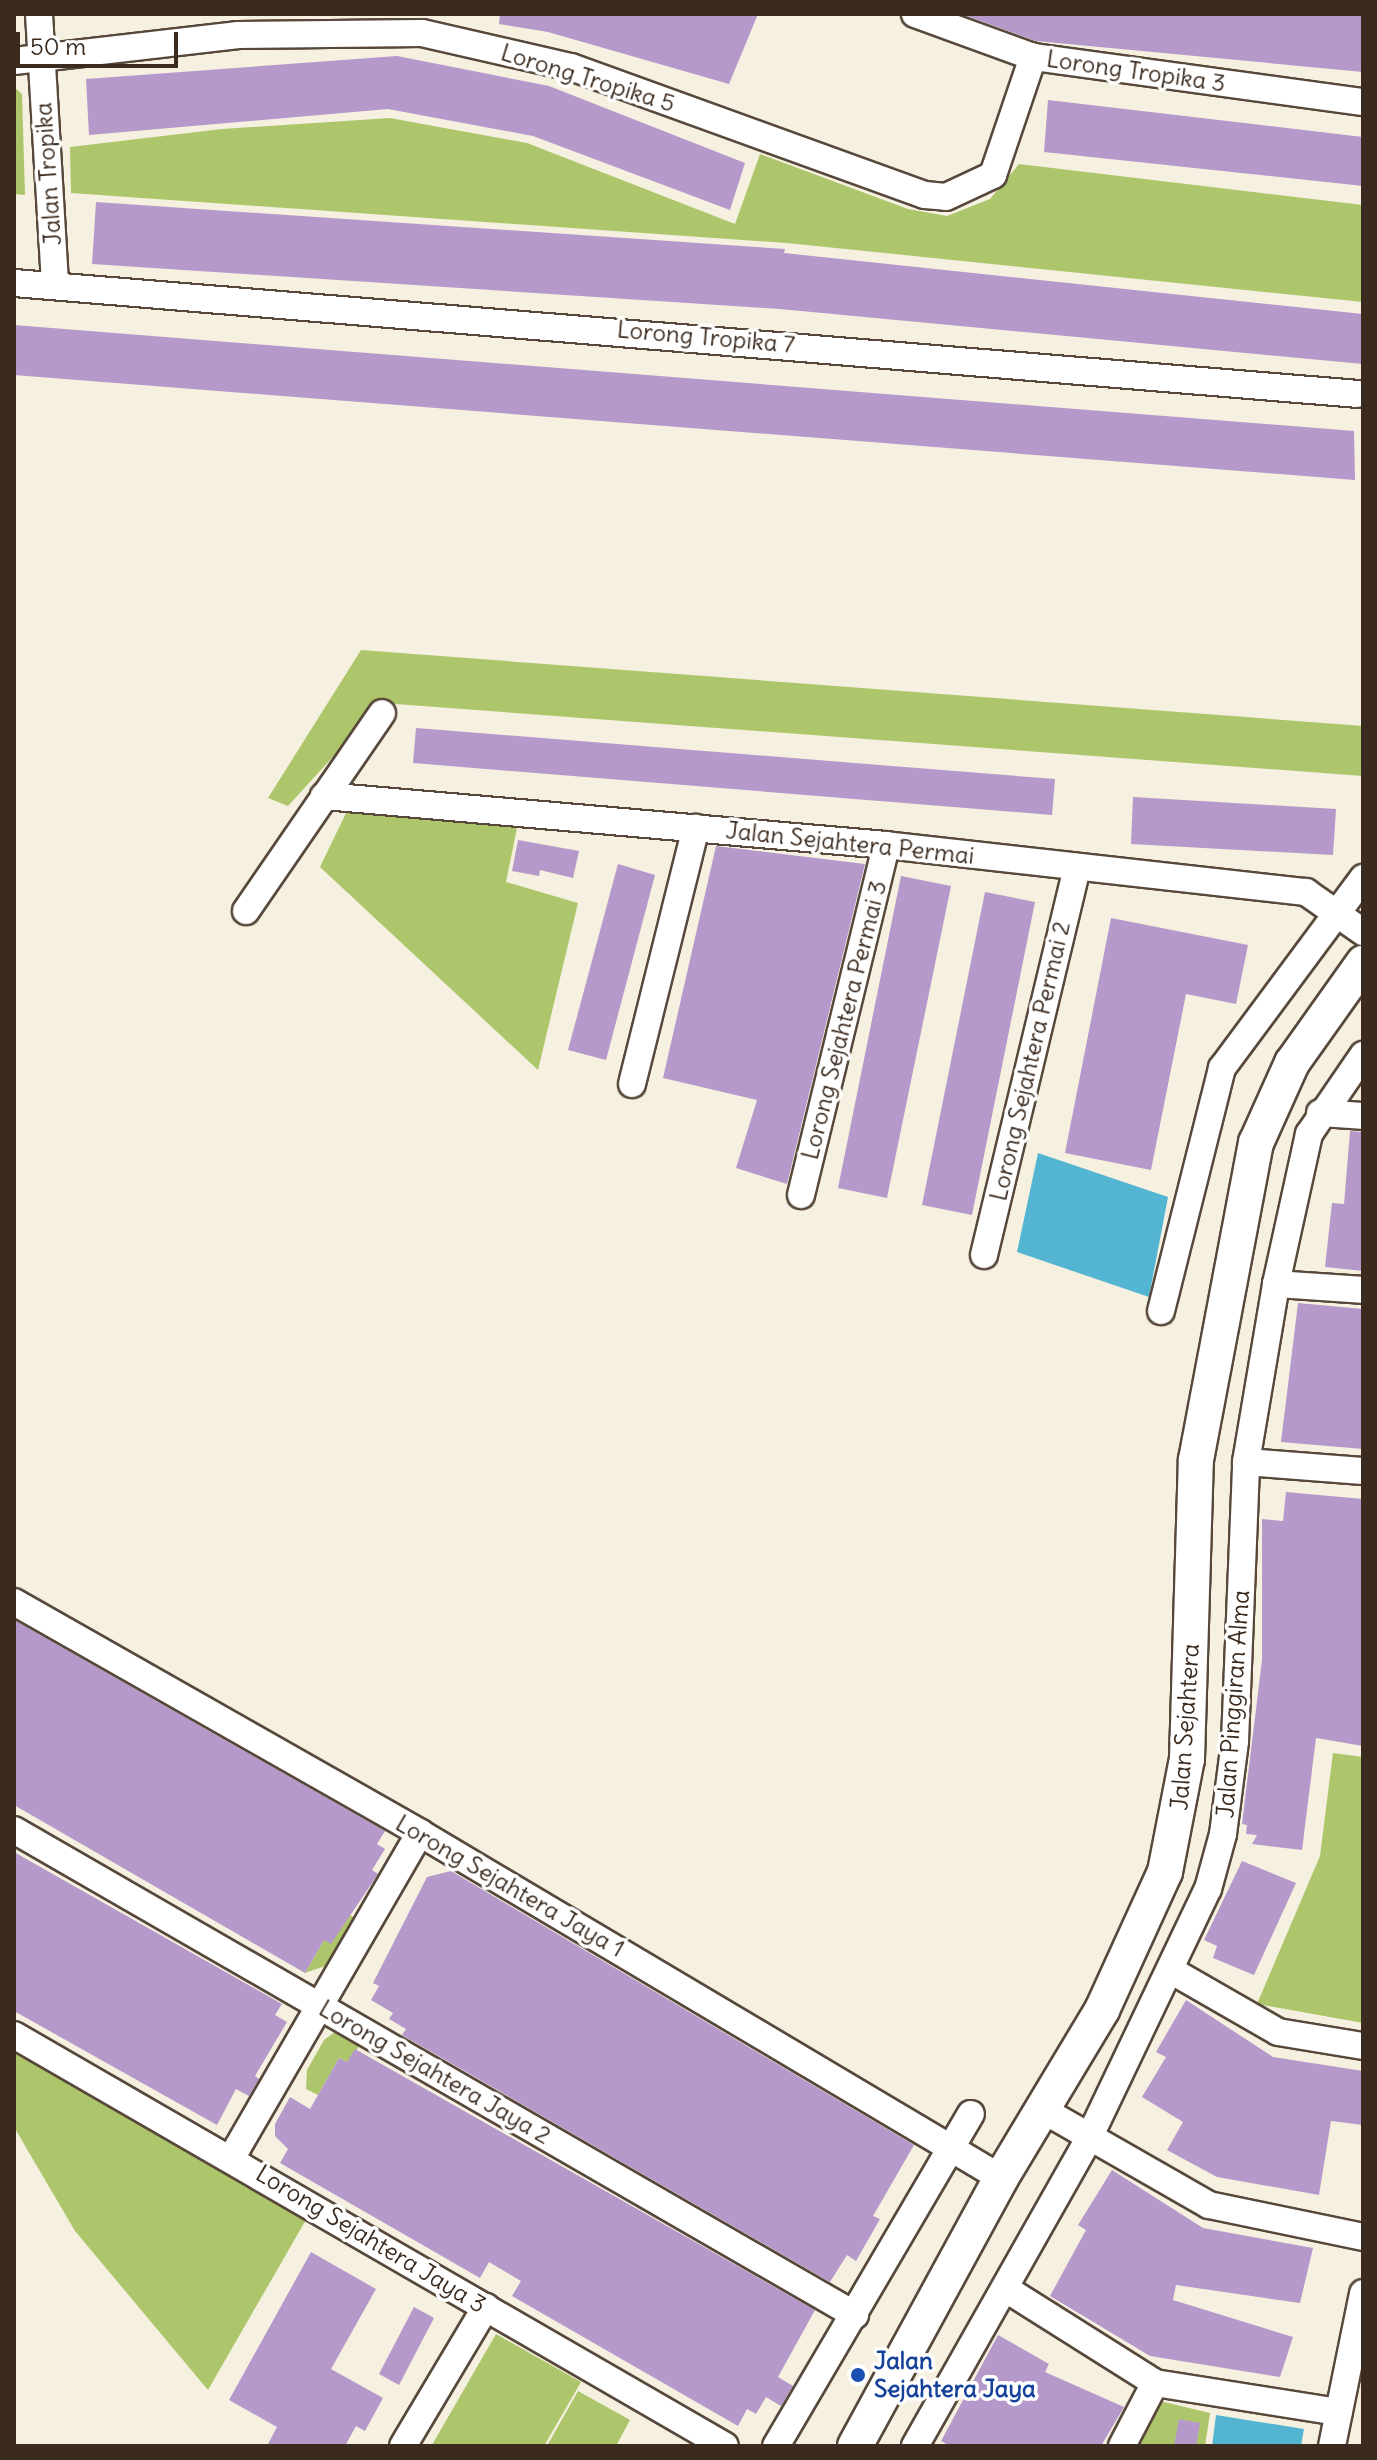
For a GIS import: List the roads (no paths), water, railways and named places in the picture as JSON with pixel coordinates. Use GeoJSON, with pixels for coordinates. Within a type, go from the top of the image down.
{"type":"FeatureCollection","features":[{"type":"Feature","properties":{"kind":"main road","name":"Jalan Sejahtera"},"geometry":{"type":"LineString","coordinates":[[855,2446],[1001,2178],[1127,1960],[1165,1872],[1179,1818],[1193,1641],[1196,1460],[1256,1143],[1292,1063],[1363,963]]}},
{"type":"Feature","properties":{"kind":"street","name":"Jalan Tropika"},"geometry":{"type":"LineString","coordinates":[[39,14],[55,285]]}},
{"type":"Feature","properties":{"kind":"street","name":"Lorong Tropika 3"},"geometry":{"type":"LineString","coordinates":[[915,14],[1033,57],[1363,102]]}},
{"type":"Feature","properties":{"kind":"street","name":"Lorong Tropika 5"},"geometry":{"type":"LineString","coordinates":[[14,61],[238,35],[422,33],[571,67],[925,195],[946,197],[993,175],[1033,57]]}},
{"type":"Feature","properties":{"kind":"street","name":"Lorong Tropika 7"},"geometry":{"type":"LineString","coordinates":[[14,283],[1357,394]]}},
{"type":"Feature","properties":{"kind":"street"},"geometry":{"type":"LineString","coordinates":[[246,911],[382,713]]}},
{"type":"Feature","properties":{"kind":"street","name":"Jalan Sejahtera Permai"},"geometry":{"type":"LineString","coordinates":[[324,796],[886,845],[1306,892],[1363,932]]}},
{"type":"Feature","properties":{"kind":"street"},"geometry":{"type":"LineString","coordinates":[[632,1084],[696,828]]}},
{"type":"Feature","properties":{"kind":"street","name":"Lorong Sejahtera Permai 3"},"geometry":{"type":"LineString","coordinates":[[801,1195],[886,845]]}},
{"type":"Feature","properties":{"kind":"street","name":"Lorong Sejahtera Permai 2"},"geometry":{"type":"LineString","coordinates":[[984,1255],[1077,867]]}},
{"type":"Feature","properties":{"kind":"street"},"geometry":{"type":"LineString","coordinates":[[1161,1311],[1222,1068],[1363,878]]}},
{"type":"Feature","properties":{"kind":"street","name":"Jalan Pinggiran Alma"},"geometry":{"type":"LineString","coordinates":[[915,2446],[1089,2138],[1172,1971],[1208,1889],[1223,1834],[1240,1670],[1246,1462],[1276,1284],[1293,1194],[1320,1113],[1363,1055]]}},
{"type":"Feature","properties":{"kind":"street"},"geometry":{"type":"LineString","coordinates":[[1320,1113],[1363,1116]]}},
{"type":"Feature","properties":{"kind":"street"},"geometry":{"type":"LineString","coordinates":[[1276,1284],[1363,1290]]}},
{"type":"Feature","properties":{"kind":"street"},"geometry":{"type":"LineString","coordinates":[[1246,1462],[1363,1471]]}},
{"type":"Feature","properties":{"kind":"street","name":"Lorong Sejahtera Jaya 1"},"geometry":{"type":"LineString","coordinates":[[14,1602],[420,1833],[1001,2178]]}},
{"type":"Feature","properties":{"kind":"street","name":"Lorong Sejahtera Jaya 2"},"geometry":{"type":"LineString","coordinates":[[14,1830],[855,2315]]}},
{"type":"Feature","properties":{"kind":"street"},"geometry":{"type":"LineString","coordinates":[[232,2157],[420,1833]]}},
{"type":"Feature","properties":{"kind":"street"},"geometry":{"type":"LineString","coordinates":[[1172,1971],[1278,2032],[1363,2046]]}},
{"type":"Feature","properties":{"kind":"street","name":"Lorong Sejahtera Jaya 3"},"geometry":{"type":"LineString","coordinates":[[14,2035],[232,2157],[725,2446]]}},
{"type":"Feature","properties":{"kind":"street"},"geometry":{"type":"LineString","coordinates":[[1043,2110],[1209,2205],[1363,2237]]}},
{"type":"Feature","properties":{"kind":"street"},"geometry":{"type":"LineString","coordinates":[[779,2443],[971,2114]]}},
{"type":"Feature","properties":{"kind":"street"},"geometry":{"type":"LineString","coordinates":[[1006,2289],[1155,2383],[1339,2412]]}},
{"type":"Feature","properties":{"kind":"street"},"geometry":{"type":"LineString","coordinates":[[1332,2446],[1363,2293]]}},
{"type":"Feature","properties":{"kind":"street"},"geometry":{"type":"LineString","coordinates":[[403,2446],[486,2307]]}},
{"type":"Feature","properties":{"kind":"street"},"geometry":{"type":"LineString","coordinates":[[1122,2446],[1155,2383]]}},
{"type":"Feature","properties":{"kind":"water"},"geometry":{"type":"Polygon","coordinates":[[[1038,1153],[1168,1197],[1149,1297],[1017,1252],[1038,1153]]]}},
{"type":"Feature","properties":{"kind":"water"},"geometry":{"type":"Polygon","coordinates":[[[1216,2415],[1304,2429],[1301,2446],[1212,2446],[1216,2415]]]}},
{"type":"Feature","properties":{"kind":"place","name":"Jalan Sejahtera Jaya"},"geometry":{"type":"Point","coordinates":[858,2375]}}]}
